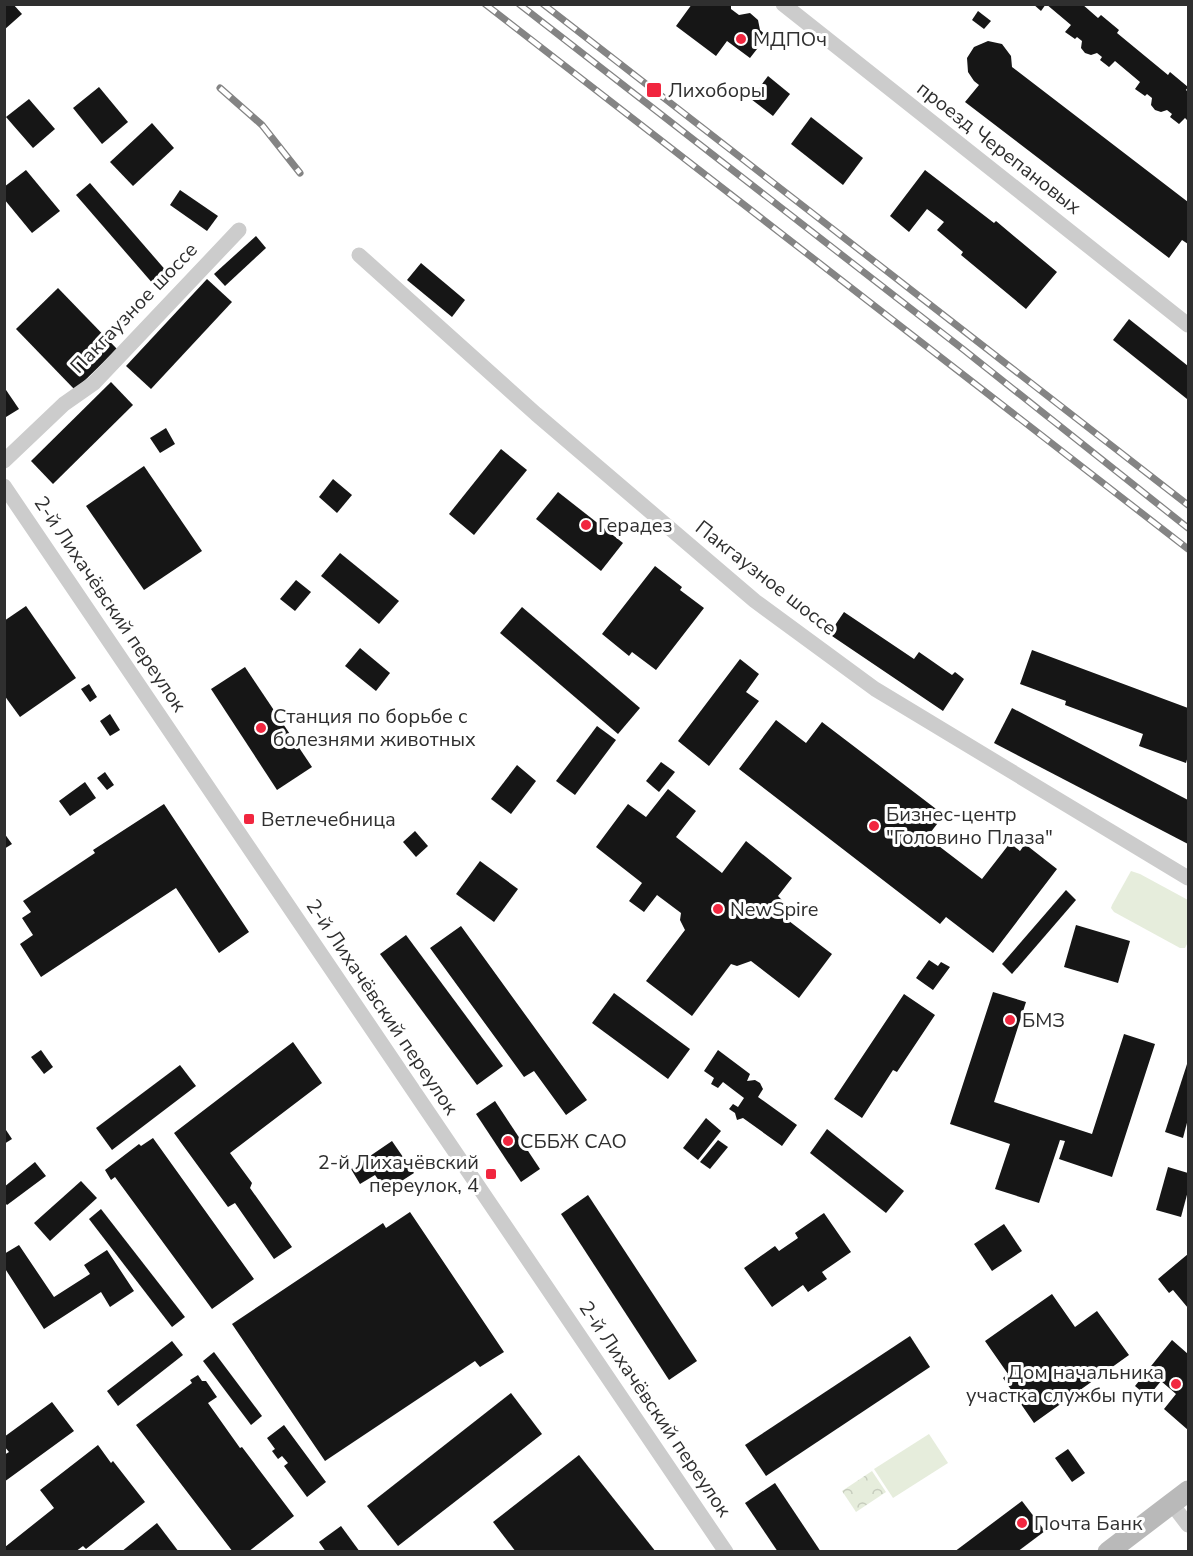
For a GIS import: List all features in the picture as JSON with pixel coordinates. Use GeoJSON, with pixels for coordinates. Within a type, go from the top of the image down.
{"type":"FeatureCollection","features":[{"type":"Feature","properties":{"kind":"main road"},"geometry":{"type":"LineString","coordinates":[[1108,1551],[1188,1491]]}},
{"type":"Feature","properties":{"kind":"street","name":"проезд Черепановых"},"geometry":{"type":"LineString","coordinates":[[783,4],[1188,325]]}},
{"type":"Feature","properties":{"kind":"street","name":"Пакгаузное шоссе"},"geometry":{"type":"LineString","coordinates":[[4,460],[64,404],[94,383],[239,230]]}},
{"type":"Feature","properties":{"kind":"street","name":"Пакгаузное шоссе"},"geometry":{"type":"LineString","coordinates":[[359,255],[536,414],[755,601],[876,689],[1188,878]]}},
{"type":"Feature","properties":{"kind":"street","name":"2-й Лихачёвский переулок"},"geometry":{"type":"LineString","coordinates":[[4,486],[726,1551]]}},
{"type":"Feature","properties":{"kind":"street"},"geometry":{"type":"LineString","coordinates":[[1172,1504],[1188,1525]]}},
{"type":"Feature","properties":{"kind":"green space"},"geometry":{"type":"Polygon","coordinates":[[[1131,871],[1188,900],[1188,942],[1185,948],[1180,948],[1114,912],[1111,908],[1131,871]]]}},
{"type":"Feature","properties":{"kind":"green space"},"geometry":{"type":"Polygon","coordinates":[[[929,1434],[948,1463],[893,1498],[874,1469],[929,1434]]]}},
{"type":"Feature","properties":{"kind":"green space"},"geometry":{"type":"Polygon","coordinates":[[[872,1471],[886,1492],[856,1512],[842,1491],[872,1471]]]}},
{"type":"Feature","properties":{"kind":"building"},"geometry":{"type":"Polygon","coordinates":[[[4,4],[13,4],[22,14],[4,30],[4,4]]]}},
{"type":"Feature","properties":{"kind":"building"},"geometry":{"type":"Polygon","coordinates":[[[692,4],[731,4],[731,9],[739,15],[750,13],[758,20],[760,30],[767,36],[750,58],[727,41],[716,56],[676,26],[692,4]]]}},
{"type":"Feature","properties":{"kind":"building"},"geometry":{"type":"Polygon","coordinates":[[[1033,4],[1046,4],[1041,11],[1033,4]]]}},
{"type":"Feature","properties":{"kind":"building"},"geometry":{"type":"Polygon","coordinates":[[[1046,4],[1082,4],[1098,18],[1101,15],[1119,30],[1117,33],[1168,75],[1170,72],[1188,87],[1186,90],[1188,92],[1188,121],[1185,118],[1179,124],[1170,117],[1172,114],[1167,110],[1161,112],[1155,110],[1151,105],[1152,98],[1135,89],[1140,82],[1115,61],[1109,67],[1100,60],[1102,57],[1097,53],[1091,55],[1085,53],[1081,48],[1082,41],[1065,32],[1071,25],[1046,4]]]}},
{"type":"Feature","properties":{"kind":"building"},"geometry":{"type":"Polygon","coordinates":[[[978,11],[991,21],[984,29],[972,20],[978,11]]]}},
{"type":"Feature","properties":{"kind":"building"},"geometry":{"type":"Polygon","coordinates":[[[988,41],[1002,44],[1011,56],[1012,67],[1188,202],[1188,244],[1182,240],[1169,258],[965,102],[979,85],[968,72],[967,58],[974,47],[988,41]]]}},
{"type":"Feature","properties":{"kind":"building"},"geometry":{"type":"Polygon","coordinates":[[[768,76],[790,94],[773,116],[751,99],[768,76]]]}},
{"type":"Feature","properties":{"kind":"building"},"geometry":{"type":"Polygon","coordinates":[[[99,87],[128,122],[102,144],[73,108],[99,87]]]}},
{"type":"Feature","properties":{"kind":"building"},"geometry":{"type":"Polygon","coordinates":[[[29,99],[55,129],[33,148],[6,117],[29,99]]]}},
{"type":"Feature","properties":{"kind":"building"},"geometry":{"type":"Polygon","coordinates":[[[811,117],[863,158],[843,185],[791,144],[811,117]]]}},
{"type":"Feature","properties":{"kind":"building"},"geometry":{"type":"Polygon","coordinates":[[[152,123],[174,148],[133,186],[110,162],[152,123]]]}},
{"type":"Feature","properties":{"kind":"building"},"geometry":{"type":"Polygon","coordinates":[[[26,170],[60,211],[32,233],[4,199],[4,187],[26,170]]]}},
{"type":"Feature","properties":{"kind":"building"},"geometry":{"type":"Polygon","coordinates":[[[925,170],[994,223],[996,221],[1057,272],[1026,309],[961,255],[963,252],[937,230],[944,222],[927,209],[909,232],[890,216],[925,170]]]}},
{"type":"Feature","properties":{"kind":"building"},"geometry":{"type":"Polygon","coordinates":[[[90,183],[168,273],[154,285],[76,195],[90,183]]]}},
{"type":"Feature","properties":{"kind":"building"},"geometry":{"type":"Polygon","coordinates":[[[180,190],[218,216],[207,231],[170,205],[180,190]]]}},
{"type":"Feature","properties":{"kind":"building"},"geometry":{"type":"Polygon","coordinates":[[[256,236],[266,248],[225,286],[214,274],[256,236]]]}},
{"type":"Feature","properties":{"kind":"building"},"geometry":{"type":"Polygon","coordinates":[[[421,263],[465,300],[452,317],[407,280],[421,263]]]}},
{"type":"Feature","properties":{"kind":"building"},"geometry":{"type":"Polygon","coordinates":[[[207,279],[232,302],[151,389],[126,366],[207,279]]]}},
{"type":"Feature","properties":{"kind":"building"},"geometry":{"type":"Polygon","coordinates":[[[58,288],[117,349],[75,390],[16,329],[58,288]]]}},
{"type":"Feature","properties":{"kind":"building"},"geometry":{"type":"Polygon","coordinates":[[[1129,319],[1188,366],[1187,399],[1113,340],[1129,319]]]}},
{"type":"Feature","properties":{"kind":"building"},"geometry":{"type":"Polygon","coordinates":[[[111,382],[133,405],[53,484],[31,461],[111,382]]]}},
{"type":"Feature","properties":{"kind":"building"},"geometry":{"type":"Polygon","coordinates":[[[4,387],[19,409],[6,417],[4,414],[4,387]]]}},
{"type":"Feature","properties":{"kind":"building"},"geometry":{"type":"Polygon","coordinates":[[[166,428],[175,444],[160,453],[150,438],[166,428]]]}},
{"type":"Feature","properties":{"kind":"building"},"geometry":{"type":"Polygon","coordinates":[[[501,449],[527,470],[474,535],[449,514],[501,449]]]}},
{"type":"Feature","properties":{"kind":"building"},"geometry":{"type":"Polygon","coordinates":[[[144,466],[202,551],[144,590],[86,506],[144,466]]]}},
{"type":"Feature","properties":{"kind":"building"},"geometry":{"type":"Polygon","coordinates":[[[333,479],[352,495],[337,513],[319,497],[333,479]]]}},
{"type":"Feature","properties":{"kind":"building"},"geometry":{"type":"Polygon","coordinates":[[[558,492],[623,543],[601,571],[536,519],[558,492]]]}},
{"type":"Feature","properties":{"kind":"building"},"geometry":{"type":"Polygon","coordinates":[[[340,553],[399,601],[379,624],[321,576],[340,553]]]}},
{"type":"Feature","properties":{"kind":"building"},"geometry":{"type":"Polygon","coordinates":[[[655,566],[682,587],[680,590],[704,608],[656,670],[632,652],[629,656],[602,634],[655,566]]]}},
{"type":"Feature","properties":{"kind":"building"},"geometry":{"type":"Polygon","coordinates":[[[296,580],[311,592],[295,611],[280,599],[296,580]]]}},
{"type":"Feature","properties":{"kind":"building"},"geometry":{"type":"Polygon","coordinates":[[[26,606],[76,678],[20,717],[4,695],[4,621],[26,606]]]}},
{"type":"Feature","properties":{"kind":"building"},"geometry":{"type":"Polygon","coordinates":[[[522,607],[640,708],[618,734],[500,633],[522,607]]]}},
{"type":"Feature","properties":{"kind":"building"},"geometry":{"type":"Polygon","coordinates":[[[844,612],[914,659],[919,652],[952,675],[955,672],[964,679],[943,711],[829,634],[844,612]]]}},
{"type":"Feature","properties":{"kind":"building"},"geometry":{"type":"Polygon","coordinates":[[[360,648],[390,673],[376,691],[345,666],[360,648]]]}},
{"type":"Feature","properties":{"kind":"building"},"geometry":{"type":"Polygon","coordinates":[[[1032,650],[1188,708],[1186,763],[1139,746],[1143,734],[1065,705],[1066,701],[1020,684],[1032,650]]]}},
{"type":"Feature","properties":{"kind":"building"},"geometry":{"type":"Polygon","coordinates":[[[740,659],[759,674],[746,692],[759,701],[709,766],[678,741],[740,659]]]}},
{"type":"Feature","properties":{"kind":"building","name":"Станция по борьбе с болезнями животных"},"geometry":{"type":"Polygon","coordinates":[[[245,667],[312,767],[277,790],[211,689],[245,667]]]}},
{"type":"Feature","properties":{"kind":"building"},"geometry":{"type":"Polygon","coordinates":[[[89,684],[97,697],[90,702],[81,689],[89,684]]]}},
{"type":"Feature","properties":{"kind":"building"},"geometry":{"type":"Polygon","coordinates":[[[1012,708],[1188,800],[1188,844],[994,743],[1012,708]]]}},
{"type":"Feature","properties":{"kind":"building"},"geometry":{"type":"Polygon","coordinates":[[[110,714],[120,730],[110,736],[100,721],[110,714]]]}},
{"type":"Feature","properties":{"kind":"building","name":"Бизнес-центр \"Головино Плаза\""},"geometry":{"type":"Polygon","coordinates":[[[776,720],[806,743],[822,722],[944,815],[927,837],[982,879],[1010,843],[1020,851],[1025,844],[1057,869],[993,953],[946,917],[940,924],[739,769],[776,720]]]}},
{"type":"Feature","properties":{"kind":"building"},"geometry":{"type":"Polygon","coordinates":[[[597,726],[616,740],[575,795],[556,781],[597,726]]]}},
{"type":"Feature","properties":{"kind":"building"},"geometry":{"type":"Polygon","coordinates":[[[661,762],[675,772],[659,792],[646,781],[661,762]]]}},
{"type":"Feature","properties":{"kind":"building"},"geometry":{"type":"Polygon","coordinates":[[[517,765],[536,781],[511,814],[491,799],[517,765]]]}},
{"type":"Feature","properties":{"kind":"building"},"geometry":{"type":"Polygon","coordinates":[[[105,772],[114,785],[107,790],[97,778],[105,772]]]}},
{"type":"Feature","properties":{"kind":"building"},"geometry":{"type":"Polygon","coordinates":[[[85,782],[96,798],[70,816],[59,801],[85,782]]]}},
{"type":"Feature","properties":{"kind":"building"},"geometry":{"type":"Polygon","coordinates":[[[668,789],[696,811],[676,837],[722,873],[746,841],[792,878],[778,896],[790,908],[789,921],[832,954],[799,998],[751,961],[737,966],[731,964],[692,1016],[646,981],[685,930],[680,920],[681,913],[657,895],[644,912],[629,901],[642,883],[596,847],[628,804],[646,817],[668,789]]]}},
{"type":"Feature","properties":{"kind":"building"},"geometry":{"type":"Polygon","coordinates":[[[164,804],[249,932],[219,953],[176,888],[41,977],[20,944],[33,935],[22,918],[31,912],[23,901],[95,853],[93,850],[164,804]]]}},
{"type":"Feature","properties":{"kind":"building"},"geometry":{"type":"Polygon","coordinates":[[[415,831],[428,846],[416,857],[403,842],[415,831]]]}},
{"type":"Feature","properties":{"kind":"building"},"geometry":{"type":"Polygon","coordinates":[[[4,833],[12,844],[4,849],[4,833]]]}},
{"type":"Feature","properties":{"kind":"building"},"geometry":{"type":"Polygon","coordinates":[[[480,861],[518,889],[494,922],[456,894],[480,861]]]}},
{"type":"Feature","properties":{"kind":"building"},"geometry":{"type":"Polygon","coordinates":[[[1066,890],[1076,900],[1012,974],[1002,964],[1066,890]]]}},
{"type":"Feature","properties":{"kind":"building"},"geometry":{"type":"Polygon","coordinates":[[[1076,925],[1130,941],[1118,983],[1064,967],[1076,925]]]}},
{"type":"Feature","properties":{"kind":"building"},"geometry":{"type":"Polygon","coordinates":[[[461,926],[587,1100],[566,1115],[534,1071],[524,1077],[430,948],[461,926]]]}},
{"type":"Feature","properties":{"kind":"building"},"geometry":{"type":"Polygon","coordinates":[[[406,935],[503,1066],[477,1085],[380,954],[406,935]]]}},
{"type":"Feature","properties":{"kind":"building"},"geometry":{"type":"Polygon","coordinates":[[[929,960],[938,966],[941,962],[950,967],[933,990],[916,978],[929,960]]]}},
{"type":"Feature","properties":{"kind":"building"},"geometry":{"type":"Polygon","coordinates":[[[993,992],[1026,1002],[994,1102],[1092,1134],[1124,1034],[1155,1044],[1112,1177],[1059,1159],[1065,1141],[1060,1140],[1039,1203],[995,1189],[1010,1144],[950,1124],[993,992]]]}},
{"type":"Feature","properties":{"kind":"building"},"geometry":{"type":"Polygon","coordinates":[[[614,993],[690,1049],[668,1079],[592,1023],[614,993]]]}},
{"type":"Feature","properties":{"kind":"building"},"geometry":{"type":"Polygon","coordinates":[[[904,994],[935,1015],[897,1072],[893,1070],[862,1118],[834,1099],[904,994]]]}},
{"type":"Feature","properties":{"kind":"building"},"geometry":{"type":"Polygon","coordinates":[[[293,1042],[322,1083],[230,1153],[252,1183],[250,1188],[292,1247],[274,1259],[235,1203],[228,1207],[174,1133],[293,1042]]]}},
{"type":"Feature","properties":{"kind":"building"},"geometry":{"type":"Polygon","coordinates":[[[41,1050],[53,1067],[44,1074],[31,1057],[41,1050]]]}},
{"type":"Feature","properties":{"kind":"building"},"geometry":{"type":"Polygon","coordinates":[[[718,1050],[750,1074],[747,1081],[755,1080],[760,1083],[763,1089],[758,1097],[797,1125],[782,1146],[743,1118],[737,1120],[735,1113],[729,1109],[733,1104],[738,1107],[744,1098],[723,1082],[718,1088],[711,1084],[714,1078],[704,1071],[718,1050]]]}},
{"type":"Feature","properties":{"kind":"building"},"geometry":{"type":"Polygon","coordinates":[[[1188,1061],[1188,1119],[1183,1138],[1165,1132],[1188,1061]]]}},
{"type":"Feature","properties":{"kind":"building"},"geometry":{"type":"Polygon","coordinates":[[[180,1065],[196,1086],[112,1150],[96,1128],[180,1065]]]}},
{"type":"Feature","properties":{"kind":"building","name":"СББЖ САО"},"geometry":{"type":"Polygon","coordinates":[[[495,1101],[540,1169],[521,1182],[476,1114],[495,1101]]]}},
{"type":"Feature","properties":{"kind":"building"},"geometry":{"type":"Polygon","coordinates":[[[706,1118],[721,1131],[698,1160],[683,1148],[706,1118]]]}},
{"type":"Feature","properties":{"kind":"building"},"geometry":{"type":"Polygon","coordinates":[[[4,1127],[12,1139],[4,1144],[4,1127]]]}},
{"type":"Feature","properties":{"kind":"building"},"geometry":{"type":"Polygon","coordinates":[[[827,1129],[904,1191],[886,1213],[810,1153],[827,1129]]]}},
{"type":"Feature","properties":{"kind":"building"},"geometry":{"type":"Polygon","coordinates":[[[153,1138],[254,1279],[212,1309],[115,1177],[111,1180],[105,1170],[139,1144],[141,1146],[153,1138]]]}},
{"type":"Feature","properties":{"kind":"building"},"geometry":{"type":"Polygon","coordinates":[[[718,1140],[728,1147],[710,1169],[700,1162],[718,1140]]]}},
{"type":"Feature","properties":{"kind":"building"},"geometry":{"type":"Polygon","coordinates":[[[392,1141],[414,1173],[386,1191],[375,1175],[360,1184],[351,1169],[392,1141]]]}},
{"type":"Feature","properties":{"kind":"building"},"geometry":{"type":"Polygon","coordinates":[[[35,1162],[46,1176],[7,1205],[4,1202],[4,1187],[35,1162]]]}},
{"type":"Feature","properties":{"kind":"building"},"geometry":{"type":"Polygon","coordinates":[[[1168,1167],[1188,1173],[1188,1191],[1181,1217],[1156,1210],[1168,1167]]]}},
{"type":"Feature","properties":{"kind":"building"},"geometry":{"type":"Polygon","coordinates":[[[81,1181],[97,1198],[50,1241],[34,1223],[81,1181]]]}},
{"type":"Feature","properties":{"kind":"building"},"geometry":{"type":"Polygon","coordinates":[[[588,1195],[697,1361],[669,1380],[561,1214],[588,1195]]]}},
{"type":"Feature","properties":{"kind":"building"},"geometry":{"type":"Polygon","coordinates":[[[101,1209],[185,1317],[172,1327],[89,1219],[101,1209]]]}},
{"type":"Feature","properties":{"kind":"building"},"geometry":{"type":"Polygon","coordinates":[[[410,1212],[504,1352],[480,1367],[475,1361],[325,1461],[232,1324],[383,1223],[386,1228],[410,1212]]]}},
{"type":"Feature","properties":{"kind":"building"},"geometry":{"type":"Polygon","coordinates":[[[824,1213],[851,1252],[822,1272],[827,1279],[808,1292],[803,1285],[772,1307],[744,1268],[775,1246],[779,1251],[798,1238],[795,1233],[824,1213]]]}},
{"type":"Feature","properties":{"kind":"building"},"geometry":{"type":"Polygon","coordinates":[[[1004,1224],[1022,1251],[992,1271],[974,1244],[1004,1224]]]}},
{"type":"Feature","properties":{"kind":"building"},"geometry":{"type":"Polygon","coordinates":[[[19,1245],[54,1297],[90,1274],[84,1265],[107,1250],[134,1291],[110,1307],[101,1292],[44,1329],[4,1267],[4,1254],[19,1245]]]}},
{"type":"Feature","properties":{"kind":"building"},"geometry":{"type":"Polygon","coordinates":[[[1188,1254],[1188,1308],[1173,1290],[1169,1293],[1158,1279],[1188,1254]]]}},
{"type":"Feature","properties":{"kind":"building"},"geometry":{"type":"Polygon","coordinates":[[[1052,1294],[1075,1327],[1097,1311],[1129,1355],[1034,1423],[1003,1378],[1008,1374],[985,1341],[1052,1294]]]}},
{"type":"Feature","properties":{"kind":"building"},"geometry":{"type":"Polygon","coordinates":[[[910,1336],[930,1367],[766,1476],[745,1445],[910,1336]]]}},
{"type":"Feature","properties":{"kind":"building","name":"Дом начальника участка службы пути"},"geometry":{"type":"Polygon","coordinates":[[[1172,1340],[1188,1354],[1188,1430],[1164,1409],[1176,1394],[1161,1381],[1148,1397],[1135,1386],[1172,1340]]]}},
{"type":"Feature","properties":{"kind":"building"},"geometry":{"type":"Polygon","coordinates":[[[172,1341],[183,1355],[118,1406],[107,1391],[172,1341]]]}},
{"type":"Feature","properties":{"kind":"building"},"geometry":{"type":"Polygon","coordinates":[[[214,1352],[262,1416],[251,1425],[203,1361],[214,1352]]]}},
{"type":"Feature","properties":{"kind":"building"},"geometry":{"type":"Polygon","coordinates":[[[198,1375],[202,1381],[206,1381],[217,1397],[208,1403],[294,1516],[248,1552],[233,1552],[136,1425],[192,1383],[190,1380],[198,1375]]]}},
{"type":"Feature","properties":{"kind":"building"},"geometry":{"type":"Polygon","coordinates":[[[511,1393],[542,1434],[398,1546],[367,1506],[511,1393]]]}},
{"type":"Feature","properties":{"kind":"building"},"geometry":{"type":"Polygon","coordinates":[[[52,1402],[74,1431],[4,1482],[4,1455],[9,1452],[4,1446],[4,1437],[52,1402]]]}},
{"type":"Feature","properties":{"kind":"building"},"geometry":{"type":"Polygon","coordinates":[[[284,1425],[326,1482],[307,1497],[284,1466],[288,1463],[282,1456],[278,1459],[272,1451],[275,1449],[267,1438],[284,1425]]]}},
{"type":"Feature","properties":{"kind":"building"},"geometry":{"type":"Polygon","coordinates":[[[98,1445],[145,1502],[86,1549],[83,1546],[75,1552],[5,1552],[5,1547],[54,1508],[40,1490],[98,1445]]]}},
{"type":"Feature","properties":{"kind":"building"},"geometry":{"type":"Polygon","coordinates":[[[1068,1449],[1085,1473],[1072,1482],[1055,1458],[1068,1449]]]}},
{"type":"Feature","properties":{"kind":"building"},"geometry":{"type":"Polygon","coordinates":[[[579,1455],[656,1552],[516,1552],[493,1522],[579,1455]]]}},
{"type":"Feature","properties":{"kind":"building"},"geometry":{"type":"Polygon","coordinates":[[[775,1483],[821,1552],[778,1552],[745,1503],[775,1483]]]}},
{"type":"Feature","properties":{"kind":"building"},"geometry":{"type":"Polygon","coordinates":[[[1022,1501],[1045,1531],[1017,1552],[954,1552],[1022,1501]]]}},
{"type":"Feature","properties":{"kind":"building"},"geometry":{"type":"Polygon","coordinates":[[[157,1523],[179,1552],[121,1552],[157,1523]]]}},
{"type":"Feature","properties":{"kind":"building"},"geometry":{"type":"Polygon","coordinates":[[[341,1526],[360,1552],[326,1552],[319,1542],[341,1526]]]}},
{"type":"Feature","properties":{"kind":"railway"},"geometry":{"type":"LineString","coordinates":[[485,4],[1188,549]]}},
{"type":"Feature","properties":{"kind":"railway"},"geometry":{"type":"LineString","coordinates":[[519,4],[964,350],[1188,528]]}},
{"type":"Feature","properties":{"kind":"railway"},"geometry":{"type":"LineString","coordinates":[[543,4],[1188,505]]}},
{"type":"Feature","properties":{"kind":"railway"},"geometry":{"type":"LineString","coordinates":[[220,88],[262,125],[300,173]]}},
{"type":"Feature","properties":{"kind":"place","name":"МДПОч"},"geometry":{"type":"Point","coordinates":[741,39]}},
{"type":"Feature","properties":{"kind":"place","name":"Лихоборы"},"geometry":{"type":"Point","coordinates":[654,90]}},
{"type":"Feature","properties":{"kind":"place","name":"Герадез"},"geometry":{"type":"Point","coordinates":[586,525]}},
{"type":"Feature","properties":{"kind":"place","name":"Станция по борьбе с болезнями животных"},"geometry":{"type":"Point","coordinates":[261,728]}},
{"type":"Feature","properties":{"kind":"place","name":"Ветлечебница"},"geometry":{"type":"Point","coordinates":[249,819]}},
{"type":"Feature","properties":{"kind":"place","name":"Бизнес-центр \"Головино Плаза\""},"geometry":{"type":"Point","coordinates":[874,826]}},
{"type":"Feature","properties":{"kind":"place","name":"NewSpire"},"geometry":{"type":"Point","coordinates":[718,909]}},
{"type":"Feature","properties":{"kind":"place","name":"БМЗ"},"geometry":{"type":"Point","coordinates":[1010,1020]}},
{"type":"Feature","properties":{"kind":"place","name":"СББЖ САО"},"geometry":{"type":"Point","coordinates":[508,1141]}},
{"type":"Feature","properties":{"kind":"place","name":"2-й Лихачёвский переулок, 4"},"geometry":{"type":"Point","coordinates":[491,1174]}},
{"type":"Feature","properties":{"kind":"place","name":"Дом начальника участка службы пути"},"geometry":{"type":"Point","coordinates":[1176,1384]}},
{"type":"Feature","properties":{"kind":"place","name":"Почта Банк"},"geometry":{"type":"Point","coordinates":[1022,1523]}}]}
